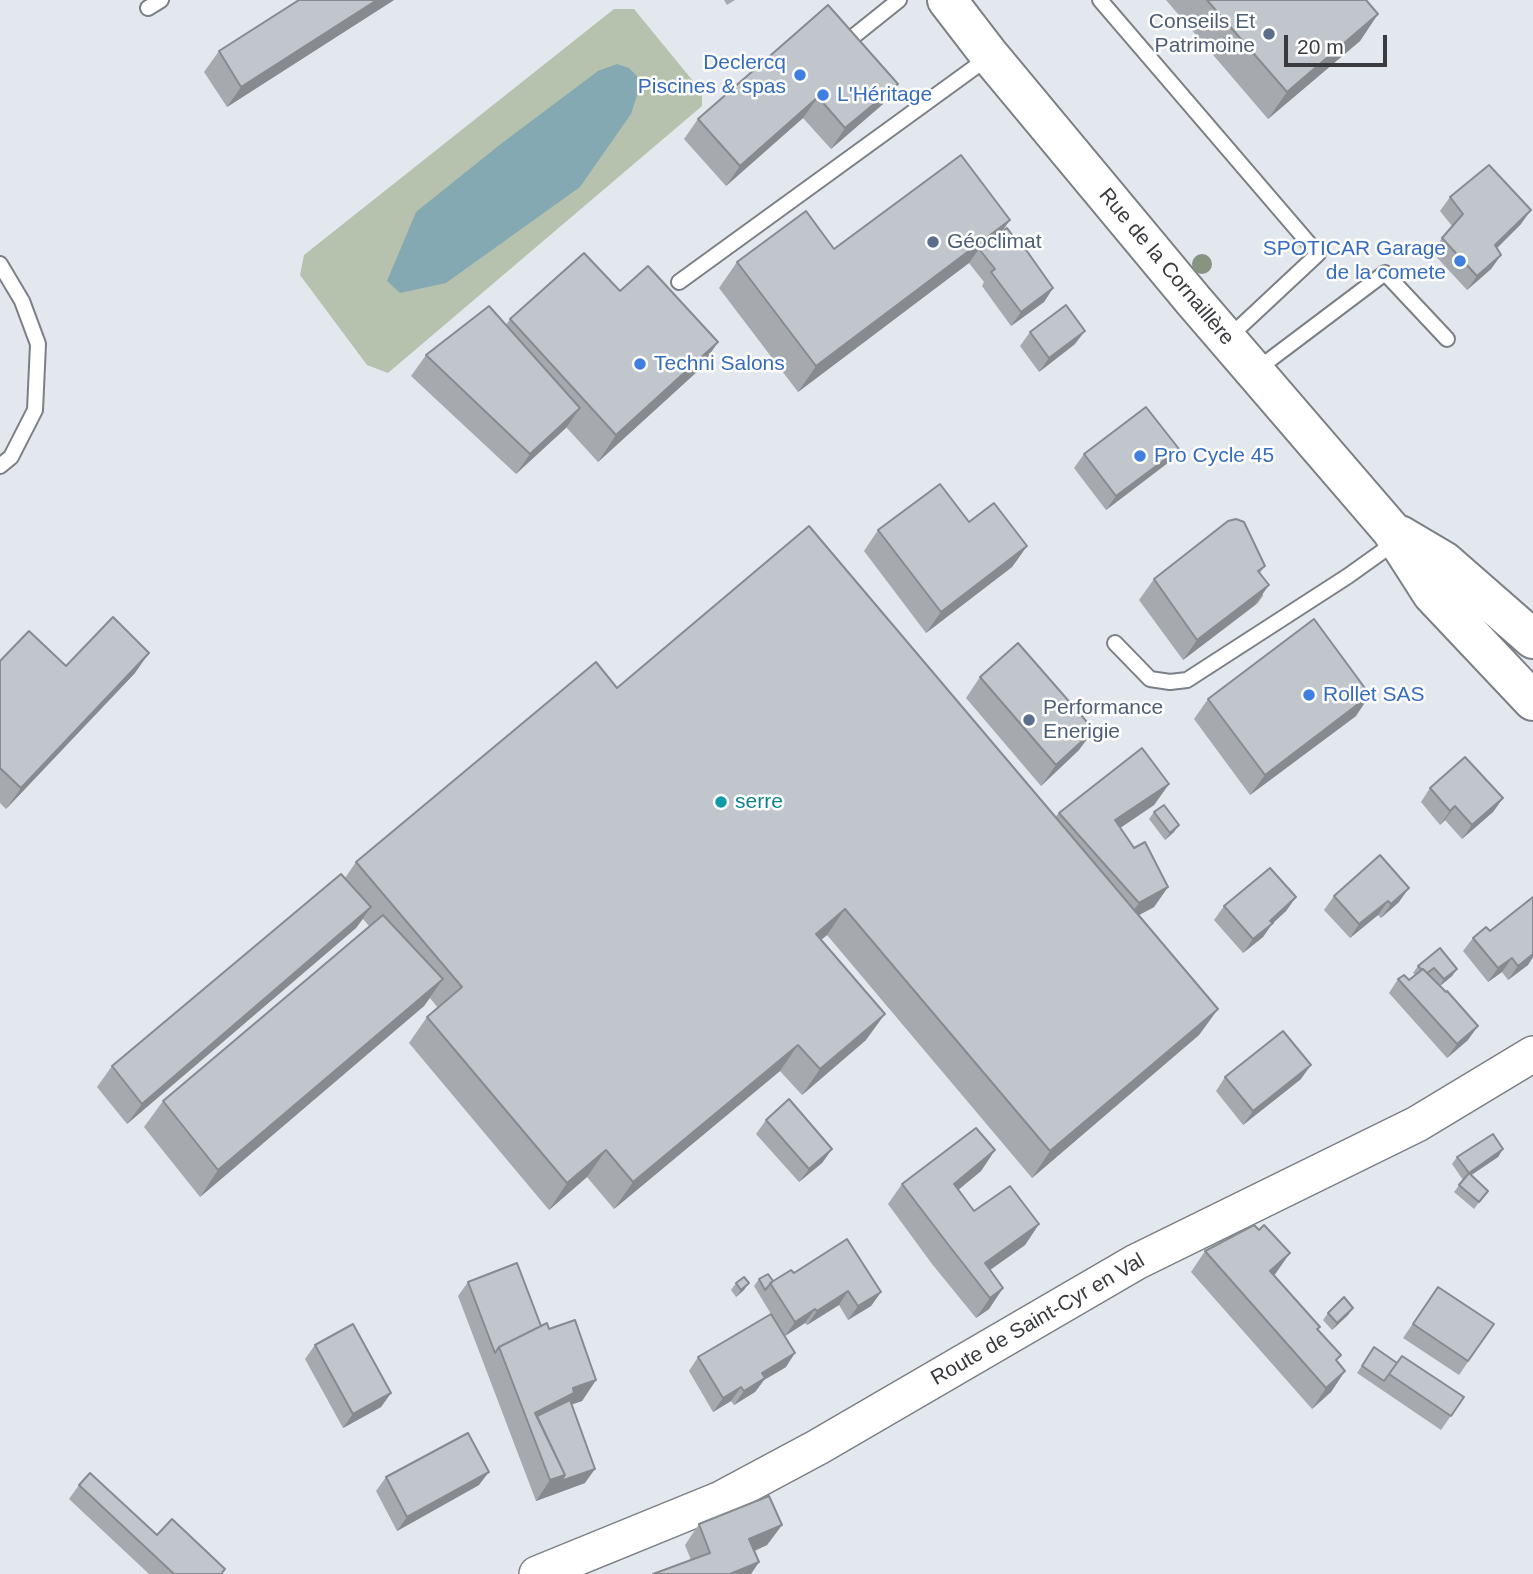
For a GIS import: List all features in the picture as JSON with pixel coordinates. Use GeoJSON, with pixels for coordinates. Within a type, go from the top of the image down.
{"type":"FeatureCollection","features":[{"type":"Feature","properties":{"kind":"main road","name":"Rue de la Cornaillère"},"geometry":{"type":"LineString","coordinates":[[947,0],[990,56],[1226,340],[1394,535],[1432,593],[1533,701]]}},
{"type":"Feature","properties":{"kind":"main road","name":"Rue de la Cornaillère"},"geometry":{"type":"LineString","coordinates":[[1394,535],[1444,561],[1533,639]]}},
{"type":"Feature","properties":{"kind":"street","name":"Route de Saint-Cyr en Val"},"geometry":{"type":"LineString","coordinates":[[537,1574],[721,1499],[818,1447],[1136,1262],[1417,1124],[1533,1054]]}},
{"type":"Feature","properties":{"kind":"lane"},"geometry":{"type":"LineString","coordinates":[[854,36],[899,0]]}},
{"type":"Feature","properties":{"kind":"lane"},"geometry":{"type":"LineString","coordinates":[[1100,0],[1318,254],[1226,340]]}},
{"type":"Feature","properties":{"kind":"lane"},"geometry":{"type":"LineString","coordinates":[[679,282],[990,56]]}},
{"type":"Feature","properties":{"kind":"lane"},"geometry":{"type":"LineString","coordinates":[[0,264],[22,301],[38,344],[35,410],[11,457],[0,466]]}},
{"type":"Feature","properties":{"kind":"lane"},"geometry":{"type":"LineString","coordinates":[[1254,372],[1385,273],[1447,338]]}},
{"type":"Feature","properties":{"kind":"lane"},"geometry":{"type":"LineString","coordinates":[[1115,643],[1150,679],[1170,682],[1187,680],[1348,576],[1394,535]]}},
{"type":"Feature","properties":{"kind":"green space"},"geometry":{"type":"Polygon","coordinates":[[[614,9],[634,9],[702,92],[702,106],[388,373],[367,365],[300,275],[304,255],[614,9]]]}},
{"type":"Feature","properties":{"kind":"water"},"geometry":{"type":"Polygon","coordinates":[[[617,64],[629,68],[637,76],[639,89],[631,114],[580,187],[446,283],[400,293],[387,281],[416,212],[598,71],[617,64]]]}},
{"type":"Feature","properties":{"kind":"building"},"geometry":{"type":"Polygon","coordinates":[[[299,0],[377,0],[241,87],[219,51],[299,0]]]}},
{"type":"Feature","properties":{"kind":"building"},"geometry":{"type":"Polygon","coordinates":[[[1207,0],[1366,0],[1378,14],[1287,92],[1207,0]]]}},
{"type":"Feature","properties":{"kind":"building"},"geometry":{"type":"Polygon","coordinates":[[[828,5],[898,84],[845,128],[818,97],[740,166],[698,119],[828,5]]]}},
{"type":"Feature","properties":{"kind":"building"},"geometry":{"type":"Polygon","coordinates":[[[961,155],[1010,220],[816,366],[737,262],[806,211],[834,249],[961,155]]]}},
{"type":"Feature","properties":{"kind":"building"},"geometry":{"type":"Polygon","coordinates":[[[1489,165],[1531,210],[1495,245],[1501,255],[1477,276],[1442,238],[1463,214],[1450,197],[1489,165]]]}},
{"type":"Feature","properties":{"kind":"building"},"geometry":{"type":"Polygon","coordinates":[[[1007,228],[1053,288],[1021,312],[991,272],[995,269],[979,249],[1007,228]]]}},
{"type":"Feature","properties":{"kind":"building"},"geometry":{"type":"Polygon","coordinates":[[[584,253],[620,291],[648,266],[718,342],[616,435],[510,319],[584,253]]]}},
{"type":"Feature","properties":{"kind":"building"},"geometry":{"type":"Polygon","coordinates":[[[1066,305],[1085,331],[1049,358],[1030,332],[1066,305]]]}},
{"type":"Feature","properties":{"kind":"building"},"geometry":{"type":"Polygon","coordinates":[[[489,306],[580,408],[530,454],[426,355],[489,306]]]}},
{"type":"Feature","properties":{"kind":"building"},"geometry":{"type":"Polygon","coordinates":[[[1146,407],[1179,449],[1116,496],[1084,454],[1146,407]]]}},
{"type":"Feature","properties":{"kind":"building"},"geometry":{"type":"Polygon","coordinates":[[[940,484],[969,522],[994,503],[1027,546],[941,612],[878,530],[940,484]]]}},
{"type":"Feature","properties":{"kind":"building"},"geometry":{"type":"Polygon","coordinates":[[[1236,519],[1244,522],[1265,566],[1258,571],[1269,585],[1197,640],[1154,579],[1228,521],[1236,519]]]}},
{"type":"Feature","properties":{"kind":"building","name":"serre"},"geometry":{"type":"Polygon","coordinates":[[[809,526],[1218,1009],[1050,1151],[845,909],[816,934],[885,1014],[820,1069],[798,1045],[633,1182],[606,1150],[567,1183],[427,1017],[462,987],[356,862],[596,662],[617,688],[809,526]]]}},
{"type":"Feature","properties":{"kind":"building"},"geometry":{"type":"Polygon","coordinates":[[[113,617],[149,653],[21,788],[0,768],[0,661],[29,631],[66,666],[113,617]]]}},
{"type":"Feature","properties":{"kind":"building"},"geometry":{"type":"Polygon","coordinates":[[[1314,619],[1370,695],[1265,775],[1208,699],[1314,619]]]}},
{"type":"Feature","properties":{"kind":"building"},"geometry":{"type":"Polygon","coordinates":[[[1018,643],[1094,730],[1056,765],[980,677],[1018,643]]]}},
{"type":"Feature","properties":{"kind":"building"},"geometry":{"type":"Polygon","coordinates":[[[1142,748],[1169,784],[1115,820],[1134,848],[1145,842],[1168,887],[1139,903],[1059,813],[1142,748]]]}},
{"type":"Feature","properties":{"kind":"building"},"geometry":{"type":"Polygon","coordinates":[[[1465,757],[1503,798],[1472,825],[1455,806],[1450,811],[1430,788],[1465,757]]]}},
{"type":"Feature","properties":{"kind":"building"},"geometry":{"type":"Polygon","coordinates":[[[1164,805],[1179,825],[1170,833],[1154,812],[1164,805]]]}},
{"type":"Feature","properties":{"kind":"building"},"geometry":{"type":"Polygon","coordinates":[[[1380,855],[1409,888],[1391,904],[1388,901],[1359,924],[1334,896],[1380,855]]]}},
{"type":"Feature","properties":{"kind":"building"},"geometry":{"type":"Polygon","coordinates":[[[1270,868],[1296,897],[1270,921],[1273,923],[1253,939],[1224,906],[1270,868]]]}},
{"type":"Feature","properties":{"kind":"building"},"geometry":{"type":"Polygon","coordinates":[[[341,874],[371,907],[142,1104],[112,1066],[341,874]]]}},
{"type":"Feature","properties":{"kind":"building"},"geometry":{"type":"Polygon","coordinates":[[[1533,897],[1533,954],[1518,966],[1512,958],[1498,968],[1473,938],[1486,927],[1490,931],[1533,897]]]}},
{"type":"Feature","properties":{"kind":"building"},"geometry":{"type":"Polygon","coordinates":[[[383,915],[443,979],[218,1170],[163,1101],[383,915]]]}},
{"type":"Feature","properties":{"kind":"building"},"geometry":{"type":"Polygon","coordinates":[[[1440,948],[1457,969],[1444,979],[1434,968],[1427,973],[1418,966],[1440,948]]]}},
{"type":"Feature","properties":{"kind":"building"},"geometry":{"type":"Polygon","coordinates":[[[1423,969],[1478,1026],[1457,1044],[1398,979],[1404,975],[1409,980],[1423,969]]]}},
{"type":"Feature","properties":{"kind":"building"},"geometry":{"type":"Polygon","coordinates":[[[1283,1031],[1311,1065],[1253,1111],[1225,1077],[1283,1031]]]}},
{"type":"Feature","properties":{"kind":"building"},"geometry":{"type":"Polygon","coordinates":[[[789,1099],[832,1149],[809,1169],[766,1120],[789,1099]]]}},
{"type":"Feature","properties":{"kind":"building"},"geometry":{"type":"Polygon","coordinates":[[[976,1128],[995,1150],[954,1184],[974,1211],[1010,1186],[1039,1224],[985,1263],[1003,1288],[990,1298],[902,1184],[976,1128]]]}},
{"type":"Feature","properties":{"kind":"building"},"geometry":{"type":"Polygon","coordinates":[[[1493,1134],[1503,1149],[1469,1173],[1457,1157],[1493,1134]]]}},
{"type":"Feature","properties":{"kind":"building"},"geometry":{"type":"Polygon","coordinates":[[[1469,1173],[1488,1191],[1479,1202],[1459,1185],[1469,1173]]]}},
{"type":"Feature","properties":{"kind":"building"},"geometry":{"type":"Polygon","coordinates":[[[1254,1225],[1259,1230],[1264,1225],[1290,1253],[1270,1271],[1341,1355],[1336,1360],[1345,1371],[1326,1388],[1205,1251],[1254,1225]]]}},
{"type":"Feature","properties":{"kind":"building"},"geometry":{"type":"Polygon","coordinates":[[[847,1239],[881,1292],[858,1306],[848,1291],[795,1322],[770,1283],[791,1270],[794,1273],[847,1239]]]}},
{"type":"Feature","properties":{"kind":"building"},"geometry":{"type":"Polygon","coordinates":[[[517,1263],[541,1326],[499,1347],[495,1353],[468,1282],[517,1263]]]}},
{"type":"Feature","properties":{"kind":"building"},"geometry":{"type":"Polygon","coordinates":[[[768,1274],[773,1281],[765,1290],[759,1279],[768,1274]]]}},
{"type":"Feature","properties":{"kind":"building"},"geometry":{"type":"Polygon","coordinates":[[[744,1277],[749,1283],[741,1290],[736,1283],[744,1277]]]}},
{"type":"Feature","properties":{"kind":"building"},"geometry":{"type":"Polygon","coordinates":[[[1438,1287],[1494,1324],[1468,1361],[1413,1324],[1438,1287]]]}},
{"type":"Feature","properties":{"kind":"building"},"geometry":{"type":"Polygon","coordinates":[[[1344,1297],[1353,1308],[1337,1323],[1328,1313],[1344,1297]]]}},
{"type":"Feature","properties":{"kind":"building"},"geometry":{"type":"Polygon","coordinates":[[[771,1314],[795,1353],[762,1373],[765,1378],[744,1391],[741,1387],[723,1398],[698,1357],[771,1314]]]}},
{"type":"Feature","properties":{"kind":"building"},"geometry":{"type":"Polygon","coordinates":[[[575,1320],[596,1380],[573,1388],[574,1393],[535,1413],[565,1475],[550,1480],[499,1347],[547,1323],[549,1329],[575,1320]]]}},
{"type":"Feature","properties":{"kind":"building"},"geometry":{"type":"Polygon","coordinates":[[[353,1324],[391,1393],[353,1414],[315,1345],[353,1324]]]}},
{"type":"Feature","properties":{"kind":"building"},"geometry":{"type":"Polygon","coordinates":[[[1374,1347],[1397,1363],[1384,1381],[1362,1366],[1374,1347]]]}},
{"type":"Feature","properties":{"kind":"building"},"geometry":{"type":"Polygon","coordinates":[[[1402,1356],[1464,1397],[1451,1416],[1389,1374],[1402,1356]]]}},
{"type":"Feature","properties":{"kind":"building"},"geometry":{"type":"Polygon","coordinates":[[[570,1400],[595,1469],[561,1481],[565,1475],[537,1416],[570,1400]]]}},
{"type":"Feature","properties":{"kind":"building"},"geometry":{"type":"Polygon","coordinates":[[[468,1433],[489,1472],[407,1517],[386,1477],[468,1433]]]}},
{"type":"Feature","properties":{"kind":"building"},"geometry":{"type":"Polygon","coordinates":[[[90,1473],[157,1535],[172,1519],[225,1569],[221,1574],[174,1574],[79,1485],[90,1473]]]}},
{"type":"Feature","properties":{"kind":"building"},"geometry":{"type":"Polygon","coordinates":[[[769,1496],[782,1525],[749,1539],[759,1562],[730,1574],[653,1574],[710,1553],[699,1524],[769,1496]]]}},
{"type":"Feature","properties":{"kind":"place","name":"Conseils Et Patrimoine"},"geometry":{"type":"Point","coordinates":[1269,34]}},
{"type":"Feature","properties":{"kind":"place","name":"Declercq Piscines & spas"},"geometry":{"type":"Point","coordinates":[800,75]}},
{"type":"Feature","properties":{"kind":"place","name":"L'Héritage"},"geometry":{"type":"Point","coordinates":[823,95]}},
{"type":"Feature","properties":{"kind":"place","name":"Géoclimat"},"geometry":{"type":"Point","coordinates":[933,242]}},
{"type":"Feature","properties":{"kind":"place","name":"SPOTICAR Garage de la comete"},"geometry":{"type":"Point","coordinates":[1460,261]}},
{"type":"Feature","properties":{"kind":"place","name":"Techni Salons"},"geometry":{"type":"Point","coordinates":[640,364]}},
{"type":"Feature","properties":{"kind":"place","name":"Pro Cycle 45"},"geometry":{"type":"Point","coordinates":[1140,456]}},
{"type":"Feature","properties":{"kind":"place","name":"Rollet SAS"},"geometry":{"type":"Point","coordinates":[1309,695]}},
{"type":"Feature","properties":{"kind":"place","name":"Performance Enerigie"},"geometry":{"type":"Point","coordinates":[1029,720]}},
{"type":"Feature","properties":{"kind":"place","name":"serre"},"geometry":{"type":"Point","coordinates":[721,802]}}]}
